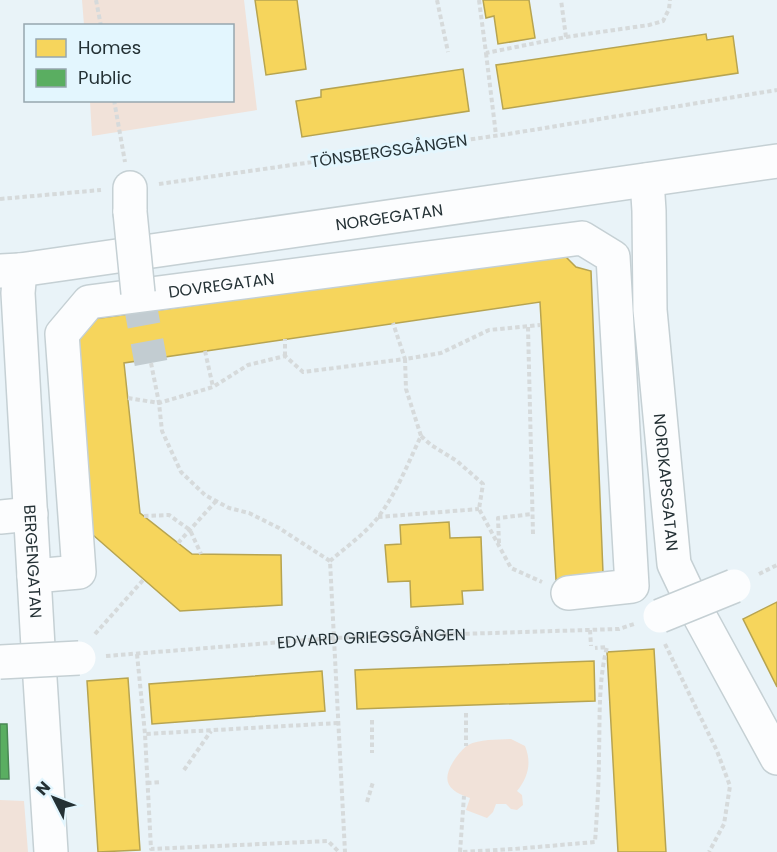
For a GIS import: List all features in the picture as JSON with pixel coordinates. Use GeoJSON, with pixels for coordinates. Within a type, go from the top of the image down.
{"type":"FeatureCollection","features":[{"type":"Feature","properties":{"kind":"street","name":"NORGEGATAN"},"geometry":{"type":"LineString","coordinates":[[10,271],[777,161]]}},
{"type":"Feature","properties":{"kind":"street","name":"NORDKAPSGATAN"},"geometry":{"type":"LineString","coordinates":[[646,180],[649,212],[650,310],[674,564],[693,604],[777,758]]}},
{"type":"Feature","properties":{"kind":"street"},"geometry":{"type":"LineString","coordinates":[[130,200],[138,293]]}},
{"type":"Feature","properties":{"kind":"street","name":"DOVREGATAN"},"geometry":{"type":"LineString","coordinates":[[34,576],[79,572],[62,334],[89,302],[582,238],[613,257],[632,586],[568,593]]}},
{"type":"Feature","properties":{"kind":"street","name":"BERGENGATAN"},"geometry":{"type":"LineString","coordinates":[[10,271],[18,292],[16,515],[34,576],[51,852]]}},
{"type":"Feature","properties":{"kind":"street"},"geometry":{"type":"LineString","coordinates":[[617,315],[650,310]]}},
{"type":"Feature","properties":{"kind":"street"},"geometry":{"type":"LineString","coordinates":[[656,617],[734,586]]}},
{"type":"Feature","properties":{"kind":"street"},"geometry":{"type":"LineString","coordinates":[[0,662],[87,658]]}},
{"type":"Feature","properties":{"kind":"path"},"geometry":{"type":"LineString","coordinates":[[96,0],[100,24]]}},
{"type":"Feature","properties":{"kind":"path"},"geometry":{"type":"LineString","coordinates":[[437,0],[448,52]]}},
{"type":"Feature","properties":{"kind":"path"},"geometry":{"type":"LineString","coordinates":[[479,0],[496,135]]}},
{"type":"Feature","properties":{"kind":"path"},"geometry":{"type":"LineString","coordinates":[[561,0],[566,38]]}},
{"type":"Feature","properties":{"kind":"path"},"geometry":{"type":"LineString","coordinates":[[486,53],[663,21],[669,9],[670,0]]}},
{"type":"Feature","properties":{"kind":"path","name":"TÖNSBERGSGÅNGEN"},"geometry":{"type":"LineString","coordinates":[[0,198],[130,200],[496,135],[777,90]]}},
{"type":"Feature","properties":{"kind":"path"},"geometry":{"type":"LineString","coordinates":[[114,102],[130,200]]}},
{"type":"Feature","properties":{"kind":"path"},"geometry":{"type":"LineString","coordinates":[[393,323],[405,359],[406,389],[421,436],[457,461],[483,484],[479,509],[511,568],[568,593]]}},
{"type":"Feature","properties":{"kind":"path"},"geometry":{"type":"LineString","coordinates":[[285,339],[285,356],[303,372],[441,353],[489,330],[540,326]]}},
{"type":"Feature","properties":{"kind":"path"},"geometry":{"type":"LineString","coordinates":[[528,327],[533,534]]}},
{"type":"Feature","properties":{"kind":"path"},"geometry":{"type":"LineString","coordinates":[[205,351],[213,387]]}},
{"type":"Feature","properties":{"kind":"path"},"geometry":{"type":"LineString","coordinates":[[128,398],[159,403],[213,387],[248,365],[285,356]]}},
{"type":"Feature","properties":{"kind":"path"},"geometry":{"type":"LineString","coordinates":[[151,363],[162,431],[181,472],[205,495],[229,508],[249,513],[279,528],[330,561]]}},
{"type":"Feature","properties":{"kind":"path"},"geometry":{"type":"LineString","coordinates":[[330,561],[378,517],[396,488],[421,436]]}},
{"type":"Feature","properties":{"kind":"path"},"geometry":{"type":"LineString","coordinates":[[177,543],[216,501]]}},
{"type":"Feature","properties":{"kind":"path"},"geometry":{"type":"LineString","coordinates":[[378,517],[479,509]]}},
{"type":"Feature","properties":{"kind":"path"},"geometry":{"type":"LineString","coordinates":[[499,543],[498,518],[531,514]]}},
{"type":"Feature","properties":{"kind":"path"},"geometry":{"type":"LineString","coordinates":[[144,516],[169,515],[190,530],[201,555]]}},
{"type":"Feature","properties":{"kind":"path"},"geometry":{"type":"LineString","coordinates":[[330,561],[345,852]]}},
{"type":"Feature","properties":{"kind":"path"},"geometry":{"type":"LineString","coordinates":[[87,658],[95,633],[144,579]]}},
{"type":"Feature","properties":{"kind":"path"},"geometry":{"type":"LineString","coordinates":[[656,617],[717,751],[730,786],[724,824],[709,852]]}},
{"type":"Feature","properties":{"kind":"path","name":"EDVARD GRIEGSGÅNGEN"},"geometry":{"type":"LineString","coordinates":[[87,658],[333,638],[619,629],[656,617]]}},
{"type":"Feature","properties":{"kind":"path"},"geometry":{"type":"LineString","coordinates":[[464,796],[460,834],[461,852],[595,842],[602,665],[607,647],[593,647],[590,630]]}},
{"type":"Feature","properties":{"kind":"path"},"geometry":{"type":"LineString","coordinates":[[137,654],[145,735],[151,849],[328,841],[339,852]]}},
{"type":"Feature","properties":{"kind":"path"},"geometry":{"type":"LineString","coordinates":[[466,713],[466,746]]}},
{"type":"Feature","properties":{"kind":"path"},"geometry":{"type":"LineString","coordinates":[[372,720],[372,753]]}},
{"type":"Feature","properties":{"kind":"path"},"geometry":{"type":"LineString","coordinates":[[145,735],[338,723]]}},
{"type":"Feature","properties":{"kind":"path"},"geometry":{"type":"LineString","coordinates":[[184,770],[211,730]]}},
{"type":"Feature","properties":{"kind":"path"},"geometry":{"type":"LineString","coordinates":[[147,783],[161,782]]}},
{"type":"Feature","properties":{"kind":"path"},"geometry":{"type":"LineString","coordinates":[[367,802],[373,782]]}},
{"type":"Feature","properties":{"kind":"shaded area"},"geometry":{"type":"Polygon","coordinates":[[[82,0],[244,0],[257,110],[92,136],[90,102],[234,102],[234,24],[84,24],[82,0]]]}},
{"type":"Feature","properties":{"kind":"shaded area"},"geometry":{"type":"Polygon","coordinates":[[[511,739],[525,746],[528,758],[526,775],[517,791],[522,795],[523,805],[517,810],[511,809],[506,804],[496,804],[493,812],[487,818],[466,810],[470,798],[456,792],[447,779],[455,759],[464,748],[473,743],[511,739]]]}},
{"type":"Feature","properties":{"kind":"shaded area"},"geometry":{"type":"Polygon","coordinates":[[[0,800],[24,801],[28,852],[0,852],[0,800]]]}},
{"type":"Feature","properties":{"kind":"building: Homes"},"geometry":{"type":"Polygon","coordinates":[[[255,0],[297,0],[306,69],[266,75],[255,0]]]}},
{"type":"Feature","properties":{"kind":"building: Homes"},"geometry":{"type":"Polygon","coordinates":[[[483,0],[529,0],[535,38],[498,44],[494,16],[486,18],[483,0]]]}},
{"type":"Feature","properties":{"kind":"building: Homes"},"geometry":{"type":"Polygon","coordinates":[[[706,34],[707,40],[733,36],[738,73],[503,109],[496,65],[706,34]]]}},
{"type":"Feature","properties":{"kind":"building: Homes"},"geometry":{"type":"Polygon","coordinates":[[[463,69],[469,111],[302,137],[296,101],[321,97],[321,90],[463,69]]]}},
{"type":"Feature","properties":{"kind":"building: Homes"},"geometry":{"type":"Polygon","coordinates":[[[564,255],[576,267],[591,271],[603,573],[556,580],[540,302],[124,363],[140,513],[192,554],[281,555],[282,605],[180,611],[85,528],[77,339],[93,319],[564,255]]]}},
{"type":"Feature","properties":{"kind":"building: Homes"},"geometry":{"type":"Polygon","coordinates":[[[449,522],[450,538],[481,537],[483,590],[462,591],[463,604],[411,607],[410,581],[388,582],[385,545],[401,544],[400,525],[449,522]]]}},
{"type":"Feature","properties":{"kind":"building: Homes"},"geometry":{"type":"Polygon","coordinates":[[[777,602],[777,687],[743,619],[777,602]]]}},
{"type":"Feature","properties":{"kind":"building: Homes"},"geometry":{"type":"Polygon","coordinates":[[[654,649],[666,852],[618,852],[607,652],[654,649]]]}},
{"type":"Feature","properties":{"kind":"building: Homes"},"geometry":{"type":"Polygon","coordinates":[[[594,661],[595,701],[357,709],[355,670],[594,661]]]}},
{"type":"Feature","properties":{"kind":"building: Homes"},"geometry":{"type":"Polygon","coordinates":[[[322,671],[325,711],[152,724],[149,684],[322,671]]]}},
{"type":"Feature","properties":{"kind":"building: Homes"},"geometry":{"type":"Polygon","coordinates":[[[128,678],[140,850],[98,852],[87,681],[128,678]]]}},
{"type":"Feature","properties":{"kind":"building: Public"},"geometry":{"type":"Polygon","coordinates":[[[0,724],[7,724],[9,779],[0,779],[0,724]]]}},
{"type":"Feature","properties":{"kind":"tunnel"},"geometry":{"type":"LineString","coordinates":[[138,293],[151,363]]}}]}
